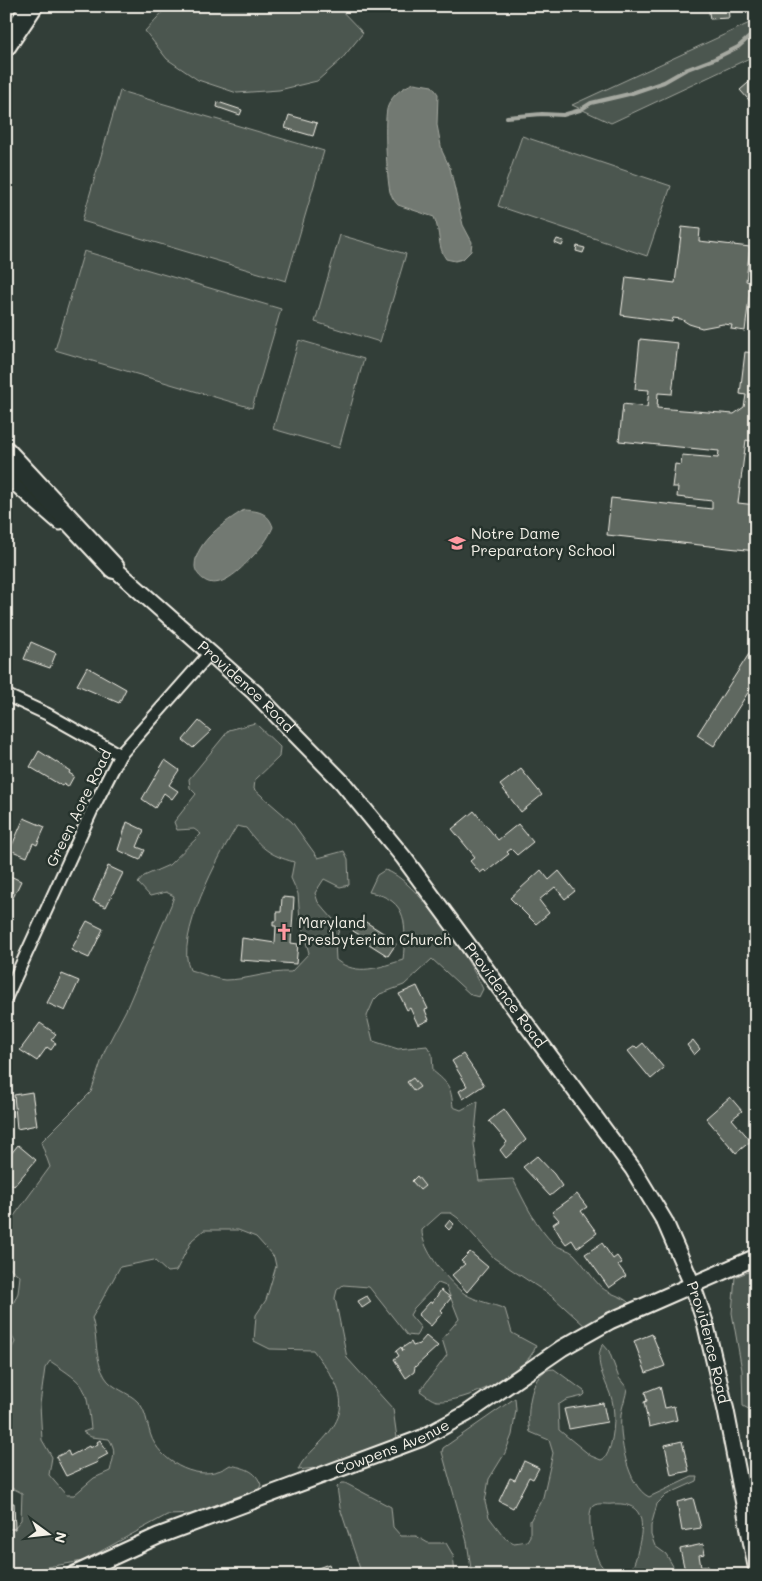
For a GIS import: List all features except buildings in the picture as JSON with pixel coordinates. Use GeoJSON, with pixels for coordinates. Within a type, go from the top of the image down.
{"type":"FeatureCollection","features":[{"type":"Feature","properties":{"kind":"highway"},"geometry":{"type":"LineString","coordinates":[[6,45],[32,6]]}},
{"type":"Feature","properties":{"kind":"highway"},"geometry":{"type":"LineString","coordinates":[[6,452],[114,568]]}},
{"type":"Feature","properties":{"kind":"street","name":"Providence Road"},"geometry":{"type":"LineString","coordinates":[[6,475],[211,652],[323,761],[404,858],[633,1169],[665,1222],[692,1284],[710,1341],[756,1566]]}},
{"type":"Feature","properties":{"kind":"street","name":"Green Acre Road"},"geometry":{"type":"LineString","coordinates":[[6,998],[92,810],[120,755],[211,652]]}},
{"type":"Feature","properties":{"kind":"street"},"geometry":{"type":"LineString","coordinates":[[6,695],[48,714],[120,755]]}},
{"type":"Feature","properties":{"kind":"street","name":"Cowpens Avenue"},"geometry":{"type":"LineString","coordinates":[[73,1575],[158,1536],[422,1438],[466,1414],[583,1335],[630,1311],[756,1257]]}},
{"type":"Feature","properties":{"kind":"shaded area"},"geometry":{"type":"Polygon","coordinates":[[[168,6],[337,6],[363,33],[341,60],[317,81],[279,90],[237,93],[198,80],[167,59],[145,31],[168,6]]]}},
{"type":"Feature","properties":{"kind":"shaded area"},"geometry":{"type":"Polygon","coordinates":[[[756,20],[756,55],[611,123],[572,105],[756,20]]]}},
{"type":"Feature","properties":{"kind":"shaded area"},"geometry":{"type":"Polygon","coordinates":[[[414,83],[432,86],[438,94],[437,125],[442,151],[450,168],[463,225],[472,242],[471,251],[463,259],[455,261],[446,259],[441,250],[434,217],[398,205],[390,192],[386,148],[388,106],[395,95],[414,83]]]}},
{"type":"Feature","properties":{"kind":"shaded area"},"geometry":{"type":"Polygon","coordinates":[[[120,91],[324,151],[286,281],[82,221],[120,91]]]}},
{"type":"Feature","properties":{"kind":"shaded area"},"geometry":{"type":"Polygon","coordinates":[[[522,136],[671,186],[647,256],[498,206],[522,136]]]}},
{"type":"Feature","properties":{"kind":"shaded area"},"geometry":{"type":"Polygon","coordinates":[[[340,235],[406,254],[380,342],[315,322],[340,235]]]}},
{"type":"Feature","properties":{"kind":"shaded area"},"geometry":{"type":"Polygon","coordinates":[[[84,251],[281,309],[252,408],[55,350],[84,251]]]}},
{"type":"Feature","properties":{"kind":"shaded area"},"geometry":{"type":"Polygon","coordinates":[[[299,340],[364,359],[339,448],[273,429],[299,340]]]}},
{"type":"Feature","properties":{"kind":"shaded area"},"geometry":{"type":"Polygon","coordinates":[[[244,510],[262,513],[268,518],[273,527],[269,536],[242,568],[229,578],[216,583],[203,579],[195,566],[196,557],[200,549],[213,533],[244,510]]]}},
{"type":"Feature","properties":{"kind":"shaded area"},"geometry":{"type":"Polygon","coordinates":[[[255,723],[280,747],[279,757],[255,780],[254,789],[292,822],[318,858],[344,851],[348,859],[349,885],[340,887],[324,879],[315,893],[318,902],[340,927],[335,942],[336,960],[352,968],[369,969],[403,960],[405,936],[399,908],[392,901],[369,892],[377,875],[385,870],[397,876],[426,903],[454,940],[483,989],[479,997],[471,995],[432,959],[404,985],[380,994],[374,1000],[367,1016],[373,1041],[398,1049],[427,1046],[432,1054],[433,1071],[448,1086],[453,1107],[461,1110],[478,1101],[474,1144],[479,1181],[513,1179],[531,1213],[554,1244],[574,1254],[601,1287],[630,1304],[625,1311],[586,1327],[553,1297],[494,1258],[458,1218],[451,1213],[441,1213],[422,1230],[426,1246],[437,1265],[451,1282],[465,1294],[474,1299],[505,1309],[512,1333],[536,1346],[521,1366],[494,1384],[463,1397],[437,1401],[420,1391],[447,1355],[442,1339],[459,1319],[446,1286],[438,1283],[414,1308],[410,1315],[421,1328],[416,1336],[407,1335],[369,1287],[343,1285],[337,1290],[335,1298],[347,1358],[393,1409],[397,1438],[324,1467],[298,1470],[305,1459],[331,1430],[338,1418],[340,1396],[336,1385],[313,1350],[270,1349],[254,1341],[256,1315],[266,1300],[276,1266],[274,1257],[256,1237],[238,1230],[204,1230],[192,1240],[176,1271],[167,1272],[154,1260],[120,1267],[92,1318],[99,1363],[108,1381],[141,1406],[146,1416],[152,1439],[162,1453],[170,1460],[179,1466],[199,1473],[210,1473],[230,1465],[245,1469],[253,1473],[259,1480],[261,1485],[257,1493],[242,1496],[202,1514],[167,1515],[83,1561],[6,1574],[6,1537],[21,1520],[22,1493],[14,1489],[6,1489],[6,1360],[15,1342],[7,1327],[7,1317],[18,1293],[20,1276],[7,1266],[6,1227],[50,1167],[41,1142],[91,1092],[105,1050],[126,1010],[174,896],[166,892],[150,896],[138,883],[144,876],[169,865],[201,834],[194,829],[177,830],[174,822],[196,794],[190,788],[189,779],[229,730],[255,723]],[[237,826],[210,876],[193,918],[188,938],[187,956],[190,970],[225,980],[291,972],[309,953],[300,920],[298,894],[291,878],[294,862],[278,857],[266,850],[246,828],[237,826]],[[50,1361],[45,1368],[40,1404],[42,1440],[52,1457],[49,1475],[66,1495],[74,1495],[94,1478],[110,1471],[114,1455],[113,1447],[109,1439],[91,1437],[83,1432],[91,1429],[86,1394],[78,1382],[50,1361]]]}},
{"type":"Feature","properties":{"kind":"shaded area"},"geometry":{"type":"Polygon","coordinates":[[[756,1269],[756,1413],[743,1406],[742,1370],[732,1313],[735,1277],[756,1269]]]}},
{"type":"Feature","properties":{"kind":"shaded area"},"geometry":{"type":"Polygon","coordinates":[[[603,1344],[609,1351],[619,1378],[627,1388],[621,1415],[621,1436],[626,1460],[635,1483],[649,1497],[692,1477],[698,1477],[697,1481],[666,1495],[657,1504],[651,1526],[651,1535],[655,1546],[666,1554],[678,1575],[626,1575],[632,1568],[637,1554],[641,1531],[640,1517],[634,1508],[628,1505],[600,1504],[593,1506],[591,1510],[591,1535],[598,1560],[613,1575],[472,1575],[467,1542],[442,1452],[443,1448],[515,1398],[516,1410],[512,1435],[505,1453],[489,1479],[485,1502],[489,1517],[505,1538],[514,1543],[527,1541],[530,1536],[530,1521],[543,1497],[553,1453],[549,1440],[530,1432],[530,1404],[535,1384],[546,1371],[554,1369],[584,1391],[585,1394],[583,1396],[566,1400],[558,1405],[559,1430],[591,1456],[601,1460],[605,1458],[612,1438],[614,1414],[612,1400],[600,1365],[600,1351],[603,1344]]]}},
{"type":"Feature","properties":{"kind":"shaded area"},"geometry":{"type":"Polygon","coordinates":[[[341,1483],[345,1483],[391,1507],[393,1527],[401,1536],[416,1536],[428,1543],[446,1543],[453,1555],[455,1575],[362,1575],[340,1508],[337,1487],[341,1483]]]}},
{"type":"Feature","properties":{"kind":"waterway"},"geometry":{"type":"LineString","coordinates":[[507,117],[542,114],[563,115],[580,110],[591,103],[629,94],[664,82],[685,70],[714,59],[738,47],[755,32]]}},
{"type":"Feature","properties":{"kind":"place","name":"Notre Dame Preparatory School"},"geometry":{"type":"Point","coordinates":[457,543]}},
{"type":"Feature","properties":{"kind":"place","name":"Maryland Presbyterian Church"},"geometry":{"type":"Point","coordinates":[284,932]}}]}
